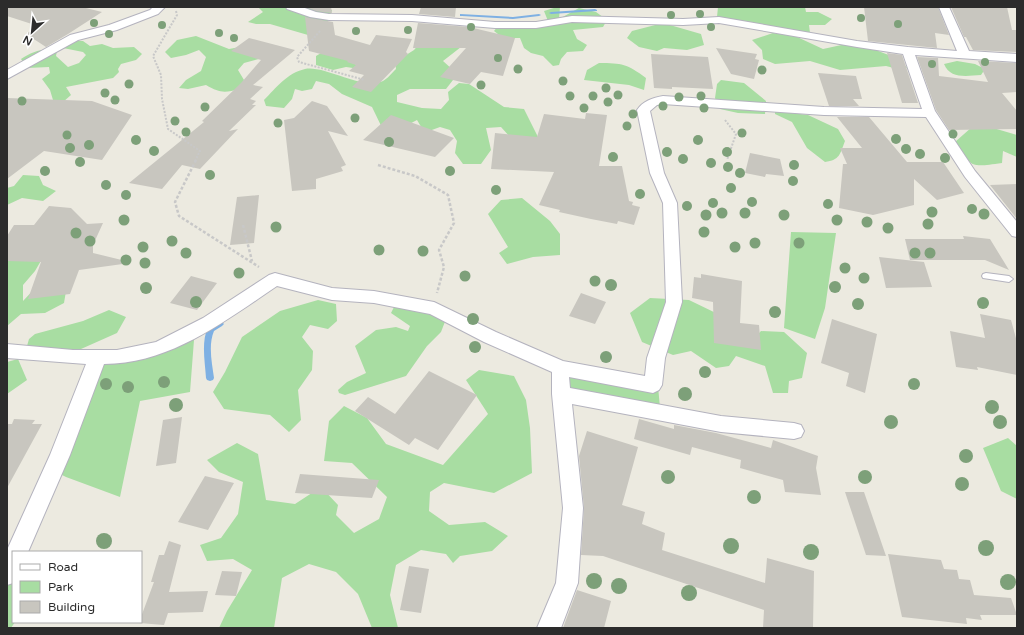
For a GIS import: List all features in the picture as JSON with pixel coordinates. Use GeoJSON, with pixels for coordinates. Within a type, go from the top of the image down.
{"type":"FeatureCollection","features":[{"type":"Feature","properties":{"kind":"street"},"geometry":{"type":"LineString","coordinates":[[7,75],[74,37],[113,28],[154,12],[160,7]]}},
{"type":"Feature","properties":{"kind":"street"},"geometry":{"type":"LineString","coordinates":[[291,7],[314,14],[332,17],[405,12],[495,25],[536,25],[572,19],[628,16],[719,20],[857,44],[908,51],[964,53],[1017,58]]}},
{"type":"Feature","properties":{"kind":"street"},"geometry":{"type":"LineString","coordinates":[[944,7],[964,53]]}},
{"type":"Feature","properties":{"kind":"street"},"geometry":{"type":"LineString","coordinates":[[908,51],[930,113],[970,174],[1017,232]]}},
{"type":"Feature","properties":{"kind":"street"},"geometry":{"type":"LineString","coordinates":[[7,351],[73,357],[117,357],[160,348],[210,323],[275,278],[332,294],[374,297],[434,308],[490,338],[561,368],[653,385],[656,358],[674,302],[670,203],[657,174],[643,110],[656,101],[824,111],[930,113]]}},
{"type":"Feature","properties":{"kind":"street"},"geometry":{"type":"LineString","coordinates":[[17,551],[60,455],[98,357]]}},
{"type":"Feature","properties":{"kind":"street"},"geometry":{"type":"LineString","coordinates":[[549,628],[567,583],[573,508],[561,394],[561,368]]}},
{"type":"Feature","properties":{"kind":"street"},"geometry":{"type":"LineString","coordinates":[[561,394],[721,424],[794,431]]}},
{"type":"Feature","properties":{"kind":"street"},"geometry":{"type":"LineString","coordinates":[[7,574],[12,562]]}},
{"type":"Feature","properties":{"kind":"lane"},"geometry":{"type":"LineString","coordinates":[[986,276],[1014,280]]}},
{"type":"Feature","properties":{"kind":"path"},"geometry":{"type":"LineString","coordinates":[[174,7],[177,15],[153,56],[161,75],[162,99],[168,129],[200,151],[175,202],[179,216],[275,278]]}},
{"type":"Feature","properties":{"kind":"path"},"geometry":{"type":"LineString","coordinates":[[332,17],[297,57],[299,62],[365,80]]}},
{"type":"Feature","properties":{"kind":"path"},"geometry":{"type":"LineString","coordinates":[[710,104],[736,134],[727,160]]}},
{"type":"Feature","properties":{"kind":"path"},"geometry":{"type":"LineString","coordinates":[[378,165],[415,176],[448,195],[454,223],[439,250],[444,267],[434,308]]}},
{"type":"Feature","properties":{"kind":"path"},"geometry":{"type":"LineString","coordinates":[[243,225],[252,262]]}},
{"type":"Feature","properties":{"kind":"green space"},"geometry":{"type":"Polygon","coordinates":[[[258,7],[321,7],[332,10],[327,23],[308,35],[270,24],[256,24],[248,22],[263,12],[258,7]]]}},
{"type":"Feature","properties":{"kind":"green space"},"geometry":{"type":"Polygon","coordinates":[[[560,7],[559,19],[579,8],[596,12],[607,20],[603,27],[573,30],[577,39],[587,45],[583,51],[567,52],[561,59],[559,65],[553,66],[543,56],[531,53],[524,48],[520,38],[503,38],[494,31],[498,26],[548,21],[544,11],[560,7]]]}},
{"type":"Feature","properties":{"kind":"green space"},"geometry":{"type":"Polygon","coordinates":[[[718,7],[805,7],[806,12],[818,12],[832,19],[825,25],[809,25],[810,33],[717,17],[718,7]]]}},
{"type":"Feature","properties":{"kind":"green space"},"geometry":{"type":"Polygon","coordinates":[[[663,23],[701,34],[704,45],[687,50],[664,48],[657,51],[639,47],[627,38],[632,31],[663,23]]]}},
{"type":"Feature","properties":{"kind":"green space"},"geometry":{"type":"Polygon","coordinates":[[[773,33],[795,36],[823,49],[846,44],[873,49],[899,59],[907,68],[898,69],[886,66],[840,70],[810,61],[775,64],[763,59],[762,50],[752,40],[773,33]]]}},
{"type":"Feature","properties":{"kind":"green space"},"geometry":{"type":"Polygon","coordinates":[[[196,36],[229,49],[245,46],[266,57],[244,63],[238,70],[244,80],[240,89],[222,92],[206,85],[188,89],[179,88],[186,80],[201,71],[206,57],[199,50],[186,55],[171,58],[165,52],[177,40],[196,36]]]}},
{"type":"Feature","properties":{"kind":"green space"},"geometry":{"type":"Polygon","coordinates":[[[76,41],[83,41],[90,46],[102,44],[113,48],[134,47],[142,54],[136,60],[121,64],[118,69],[119,72],[113,78],[66,87],[71,95],[63,102],[53,100],[50,90],[42,79],[50,73],[49,67],[27,68],[21,59],[38,51],[52,50],[57,51],[56,56],[68,67],[79,63],[86,55],[83,52],[63,48],[76,41]]]}},
{"type":"Feature","properties":{"kind":"green space"},"geometry":{"type":"Polygon","coordinates":[[[421,42],[461,47],[443,61],[453,70],[453,80],[446,89],[410,89],[397,95],[397,102],[422,108],[441,109],[449,100],[448,92],[459,83],[469,84],[504,107],[524,109],[538,137],[519,147],[501,127],[486,128],[491,150],[481,164],[463,164],[455,153],[457,141],[450,130],[440,127],[429,131],[423,130],[417,120],[386,136],[372,107],[342,94],[329,84],[316,81],[312,89],[302,91],[295,89],[292,99],[284,108],[266,106],[264,100],[287,77],[305,69],[323,71],[365,83],[383,81],[396,69],[395,62],[414,50],[421,42]]]}},
{"type":"Feature","properties":{"kind":"green space"},"geometry":{"type":"Polygon","coordinates":[[[331,47],[340,48],[360,69],[346,67],[333,70],[316,65],[316,56],[331,47]]]}},
{"type":"Feature","properties":{"kind":"green space"},"geometry":{"type":"Polygon","coordinates":[[[957,61],[975,64],[985,69],[981,75],[959,76],[950,72],[944,64],[957,61]]]}},
{"type":"Feature","properties":{"kind":"green space"},"geometry":{"type":"Polygon","coordinates":[[[599,63],[624,65],[634,70],[646,78],[644,90],[629,85],[584,80],[587,70],[599,63]]]}},
{"type":"Feature","properties":{"kind":"green space"},"geometry":{"type":"Polygon","coordinates":[[[721,80],[744,83],[766,101],[765,114],[738,113],[720,109],[715,98],[717,84],[721,80]]]}},
{"type":"Feature","properties":{"kind":"green space"},"geometry":{"type":"Polygon","coordinates":[[[775,111],[808,115],[838,129],[845,141],[839,156],[834,160],[825,162],[807,148],[792,122],[775,114],[775,111]]]}},
{"type":"Feature","properties":{"kind":"green space"},"geometry":{"type":"Polygon","coordinates":[[[983,125],[1017,135],[1017,157],[1003,151],[1002,163],[978,165],[969,162],[955,142],[972,127],[983,125]]]}},
{"type":"Feature","properties":{"kind":"green space"},"geometry":{"type":"Polygon","coordinates":[[[23,175],[39,176],[43,185],[56,191],[43,201],[22,198],[7,205],[7,188],[14,186],[23,175]]]}},
{"type":"Feature","properties":{"kind":"green space"},"geometry":{"type":"Polygon","coordinates":[[[522,198],[550,221],[560,234],[560,255],[533,257],[507,264],[499,253],[508,247],[488,214],[501,200],[522,198]]]}},
{"type":"Feature","properties":{"kind":"green space"},"geometry":{"type":"Polygon","coordinates":[[[791,232],[836,233],[825,308],[815,339],[784,328],[791,232]]]}},
{"type":"Feature","properties":{"kind":"green space"},"geometry":{"type":"Polygon","coordinates":[[[7,242],[49,247],[35,271],[23,285],[23,301],[39,284],[67,285],[64,303],[45,313],[21,314],[7,326],[7,242]]]}},
{"type":"Feature","properties":{"kind":"green space"},"geometry":{"type":"Polygon","coordinates":[[[650,298],[689,300],[722,316],[747,346],[761,331],[784,332],[807,353],[802,378],[789,381],[788,393],[773,393],[765,366],[736,356],[729,366],[716,368],[691,351],[673,355],[642,342],[630,313],[650,298]]]}},
{"type":"Feature","properties":{"kind":"green space"},"geometry":{"type":"Polygon","coordinates":[[[318,300],[336,304],[337,321],[328,329],[310,325],[302,337],[313,351],[312,370],[298,390],[301,420],[289,432],[270,415],[224,409],[213,392],[225,372],[242,337],[280,311],[318,300]]]}},
{"type":"Feature","properties":{"kind":"green space"},"geometry":{"type":"Polygon","coordinates":[[[394,307],[433,311],[446,319],[441,332],[427,346],[406,376],[345,395],[339,393],[338,390],[347,382],[366,373],[355,346],[376,330],[396,327],[408,331],[410,326],[391,313],[394,307]]]}},
{"type":"Feature","properties":{"kind":"green space"},"geometry":{"type":"Polygon","coordinates":[[[109,310],[126,317],[117,333],[81,349],[54,352],[27,346],[29,339],[35,334],[83,321],[109,310]]]}},
{"type":"Feature","properties":{"kind":"green space"},"geometry":{"type":"Polygon","coordinates":[[[190,338],[194,340],[190,392],[140,401],[120,497],[58,473],[102,361],[190,338]]]}},
{"type":"Feature","properties":{"kind":"green space"},"geometry":{"type":"Polygon","coordinates":[[[18,359],[27,380],[7,394],[7,362],[18,359]]]}},
{"type":"Feature","properties":{"kind":"green space"},"geometry":{"type":"Polygon","coordinates":[[[479,370],[514,376],[526,400],[530,428],[532,473],[494,493],[444,483],[430,492],[429,511],[449,525],[485,522],[508,536],[492,551],[460,556],[453,563],[446,554],[421,550],[396,565],[390,595],[398,628],[372,628],[358,594],[336,572],[309,564],[282,578],[274,628],[219,628],[227,611],[252,570],[233,559],[207,561],[200,545],[221,538],[238,514],[243,482],[219,472],[207,460],[237,443],[258,454],[266,500],[295,504],[321,487],[338,505],[336,515],[354,533],[379,519],[387,497],[352,463],[324,461],[329,421],[344,406],[367,418],[386,444],[443,465],[488,414],[466,380],[479,370]]]}},
{"type":"Feature","properties":{"kind":"green space"},"geometry":{"type":"Polygon","coordinates":[[[566,373],[658,386],[660,408],[564,389],[566,373]]]}},
{"type":"Feature","properties":{"kind":"green space"},"geometry":{"type":"Polygon","coordinates":[[[1008,438],[1017,446],[1017,499],[1001,491],[983,448],[1008,438]]]}},
{"type":"Feature","properties":{"kind":"green space"},"geometry":{"type":"Polygon","coordinates":[[[7,547],[12,552],[12,623],[14,623],[11,628],[7,628],[7,547]]]}},
{"type":"Feature","properties":{"kind":"building"},"geometry":{"type":"Polygon","coordinates":[[[7,7],[82,7],[102,12],[46,47],[26,34],[38,26],[7,16],[7,7]]]}},
{"type":"Feature","properties":{"kind":"building"},"geometry":{"type":"Polygon","coordinates":[[[306,7],[331,7],[332,13],[316,11],[306,7]]]}},
{"type":"Feature","properties":{"kind":"building"},"geometry":{"type":"Polygon","coordinates":[[[421,7],[456,7],[455,17],[419,14],[421,7]]]}},
{"type":"Feature","properties":{"kind":"building"},"geometry":{"type":"Polygon","coordinates":[[[864,7],[938,7],[949,35],[935,33],[937,48],[868,41],[864,7]]]}},
{"type":"Feature","properties":{"kind":"building"},"geometry":{"type":"Polygon","coordinates":[[[951,7],[1007,7],[1012,30],[1017,30],[1017,52],[973,50],[966,37],[964,37],[951,7]]]}},
{"type":"Feature","properties":{"kind":"building"},"geometry":{"type":"Polygon","coordinates":[[[305,17],[333,22],[335,35],[370,45],[376,35],[412,39],[406,52],[408,54],[371,92],[352,87],[364,75],[349,71],[356,65],[347,62],[348,61],[309,51],[305,17]]]}},
{"type":"Feature","properties":{"kind":"building"},"geometry":{"type":"Polygon","coordinates":[[[418,23],[469,27],[515,38],[503,76],[481,72],[470,84],[440,77],[466,48],[413,48],[418,23]]]}},
{"type":"Feature","properties":{"kind":"building"},"geometry":{"type":"Polygon","coordinates":[[[249,38],[295,50],[253,85],[263,87],[250,99],[256,101],[252,105],[256,105],[229,131],[238,129],[200,169],[182,165],[162,189],[129,183],[204,122],[202,121],[241,83],[261,60],[231,51],[249,38]]]}},
{"type":"Feature","properties":{"kind":"building"},"geometry":{"type":"Polygon","coordinates":[[[716,48],[757,54],[755,59],[759,60],[754,79],[731,74],[716,48]]]}},
{"type":"Feature","properties":{"kind":"building"},"geometry":{"type":"Polygon","coordinates":[[[887,53],[902,55],[918,103],[902,103],[887,53]]]}},
{"type":"Feature","properties":{"kind":"building"},"geometry":{"type":"Polygon","coordinates":[[[651,54],[708,57],[713,89],[672,87],[672,89],[654,88],[651,54]]]}},
{"type":"Feature","properties":{"kind":"building"},"geometry":{"type":"Polygon","coordinates":[[[917,57],[938,58],[939,76],[988,82],[978,61],[1017,63],[1017,92],[1002,93],[1017,111],[1017,129],[949,130],[936,110],[917,57]]]}},
{"type":"Feature","properties":{"kind":"building"},"geometry":{"type":"Polygon","coordinates":[[[818,73],[856,76],[862,99],[853,99],[859,106],[829,106],[818,73]]]}},
{"type":"Feature","properties":{"kind":"building"},"geometry":{"type":"Polygon","coordinates":[[[7,98],[92,101],[132,115],[102,160],[44,151],[7,179],[7,98]]]}},
{"type":"Feature","properties":{"kind":"building"},"geometry":{"type":"Polygon","coordinates":[[[312,101],[327,106],[348,136],[328,131],[346,165],[341,167],[343,171],[316,179],[316,189],[292,191],[284,120],[294,118],[312,101]]]}},
{"type":"Feature","properties":{"kind":"building"},"geometry":{"type":"Polygon","coordinates":[[[586,113],[607,115],[599,166],[622,166],[629,201],[633,202],[632,205],[640,207],[634,225],[618,221],[617,224],[591,219],[559,212],[560,210],[539,205],[554,172],[491,169],[495,133],[537,137],[544,114],[585,119],[586,113]]]}},
{"type":"Feature","properties":{"kind":"building"},"geometry":{"type":"Polygon","coordinates":[[[391,115],[454,138],[435,157],[363,140],[391,115]]]}},
{"type":"Feature","properties":{"kind":"building"},"geometry":{"type":"Polygon","coordinates":[[[837,117],[869,117],[907,162],[943,162],[964,193],[937,200],[914,179],[914,205],[873,215],[839,208],[843,164],[847,164],[840,148],[862,148],[837,117]]]}},
{"type":"Feature","properties":{"kind":"building"},"geometry":{"type":"Polygon","coordinates":[[[750,153],[780,159],[784,176],[766,174],[765,177],[745,173],[750,153]]]}},
{"type":"Feature","properties":{"kind":"building"},"geometry":{"type":"Polygon","coordinates":[[[1017,184],[1017,219],[990,185],[1017,184]]]}},
{"type":"Feature","properties":{"kind":"building"},"geometry":{"type":"Polygon","coordinates":[[[259,195],[254,243],[230,245],[237,197],[259,195]]]}},
{"type":"Feature","properties":{"kind":"building"},"geometry":{"type":"Polygon","coordinates":[[[49,206],[71,208],[87,224],[103,223],[93,245],[93,253],[130,263],[79,270],[70,294],[28,299],[41,262],[7,261],[7,236],[14,225],[34,225],[49,206]]]}},
{"type":"Feature","properties":{"kind":"building"},"geometry":{"type":"Polygon","coordinates":[[[963,236],[990,239],[1009,270],[985,260],[910,260],[905,239],[964,239],[963,236]]]}},
{"type":"Feature","properties":{"kind":"building"},"geometry":{"type":"Polygon","coordinates":[[[879,257],[924,262],[932,287],[886,288],[879,257]]]}},
{"type":"Feature","properties":{"kind":"building"},"geometry":{"type":"Polygon","coordinates":[[[701,274],[742,281],[740,323],[759,325],[761,350],[714,343],[713,302],[692,298],[694,277],[701,278],[701,274]]]}},
{"type":"Feature","properties":{"kind":"building"},"geometry":{"type":"Polygon","coordinates":[[[191,276],[217,283],[197,310],[170,303],[191,276]]]}},
{"type":"Feature","properties":{"kind":"building"},"geometry":{"type":"Polygon","coordinates":[[[581,293],[606,302],[595,324],[569,316],[581,293]]]}},
{"type":"Feature","properties":{"kind":"building"},"geometry":{"type":"Polygon","coordinates":[[[980,314],[1011,320],[1017,342],[1017,375],[977,367],[978,370],[956,367],[950,331],[985,338],[980,314]]]}},
{"type":"Feature","properties":{"kind":"building"},"geometry":{"type":"Polygon","coordinates":[[[832,319],[877,334],[865,393],[846,386],[849,373],[821,363],[832,319]]]}},
{"type":"Feature","properties":{"kind":"building"},"geometry":{"type":"Polygon","coordinates":[[[429,371],[477,395],[438,450],[415,438],[409,445],[355,411],[368,397],[395,414],[429,371]]]}},
{"type":"Feature","properties":{"kind":"building"},"geometry":{"type":"Polygon","coordinates":[[[182,417],[176,463],[156,466],[163,420],[182,417]]]}},
{"type":"Feature","properties":{"kind":"building"},"geometry":{"type":"Polygon","coordinates":[[[14,419],[35,420],[32,424],[42,424],[7,488],[7,424],[12,424],[14,419]]]}},
{"type":"Feature","properties":{"kind":"building"},"geometry":{"type":"Polygon","coordinates":[[[639,419],[674,429],[674,425],[716,433],[771,448],[773,440],[818,456],[816,468],[821,495],[785,492],[783,480],[740,468],[741,460],[692,447],[690,455],[634,439],[639,419]]]}},
{"type":"Feature","properties":{"kind":"building"},"geometry":{"type":"Polygon","coordinates":[[[587,431],[638,447],[622,505],[645,512],[642,524],[665,533],[662,550],[765,583],[767,558],[814,571],[813,628],[763,628],[764,610],[603,556],[581,555],[584,508],[579,456],[587,431]]]}},
{"type":"Feature","properties":{"kind":"building"},"geometry":{"type":"Polygon","coordinates":[[[300,474],[379,480],[372,498],[295,493],[300,474]]]}},
{"type":"Feature","properties":{"kind":"building"},"geometry":{"type":"Polygon","coordinates":[[[205,476],[234,483],[208,530],[178,522],[205,476]]]}},
{"type":"Feature","properties":{"kind":"building"},"geometry":{"type":"Polygon","coordinates":[[[845,492],[864,492],[886,556],[866,555],[845,492]]]}},
{"type":"Feature","properties":{"kind":"building"},"geometry":{"type":"Polygon","coordinates":[[[169,541],[181,545],[169,592],[208,591],[203,612],[168,613],[164,625],[139,623],[142,623],[142,614],[154,582],[151,582],[159,555],[164,555],[169,541]]]}},
{"type":"Feature","properties":{"kind":"building"},"geometry":{"type":"Polygon","coordinates":[[[888,554],[941,560],[944,569],[957,570],[959,579],[970,580],[974,595],[1011,598],[1017,615],[980,615],[982,620],[966,618],[967,624],[902,617],[888,554]]]}},
{"type":"Feature","properties":{"kind":"building"},"geometry":{"type":"Polygon","coordinates":[[[409,566],[429,569],[421,613],[400,610],[409,566]]]}},
{"type":"Feature","properties":{"kind":"building"},"geometry":{"type":"Polygon","coordinates":[[[222,571],[242,572],[236,596],[215,595],[222,571]]]}},
{"type":"Feature","properties":{"kind":"building"},"geometry":{"type":"Polygon","coordinates":[[[577,590],[611,601],[604,628],[563,628],[577,590]]]}},
{"type":"Feature","properties":{"kind":"waterway"},"geometry":{"type":"LineString","coordinates":[[551,13],[595,10]]}},
{"type":"Feature","properties":{"kind":"waterway"},"geometry":{"type":"LineString","coordinates":[[462,15],[513,18],[539,15]]}},
{"type":"Feature","properties":{"kind":"waterway"},"geometry":{"type":"LineString","coordinates":[[210,378],[208,353],[209,333],[212,328],[220,324]]}}]}
